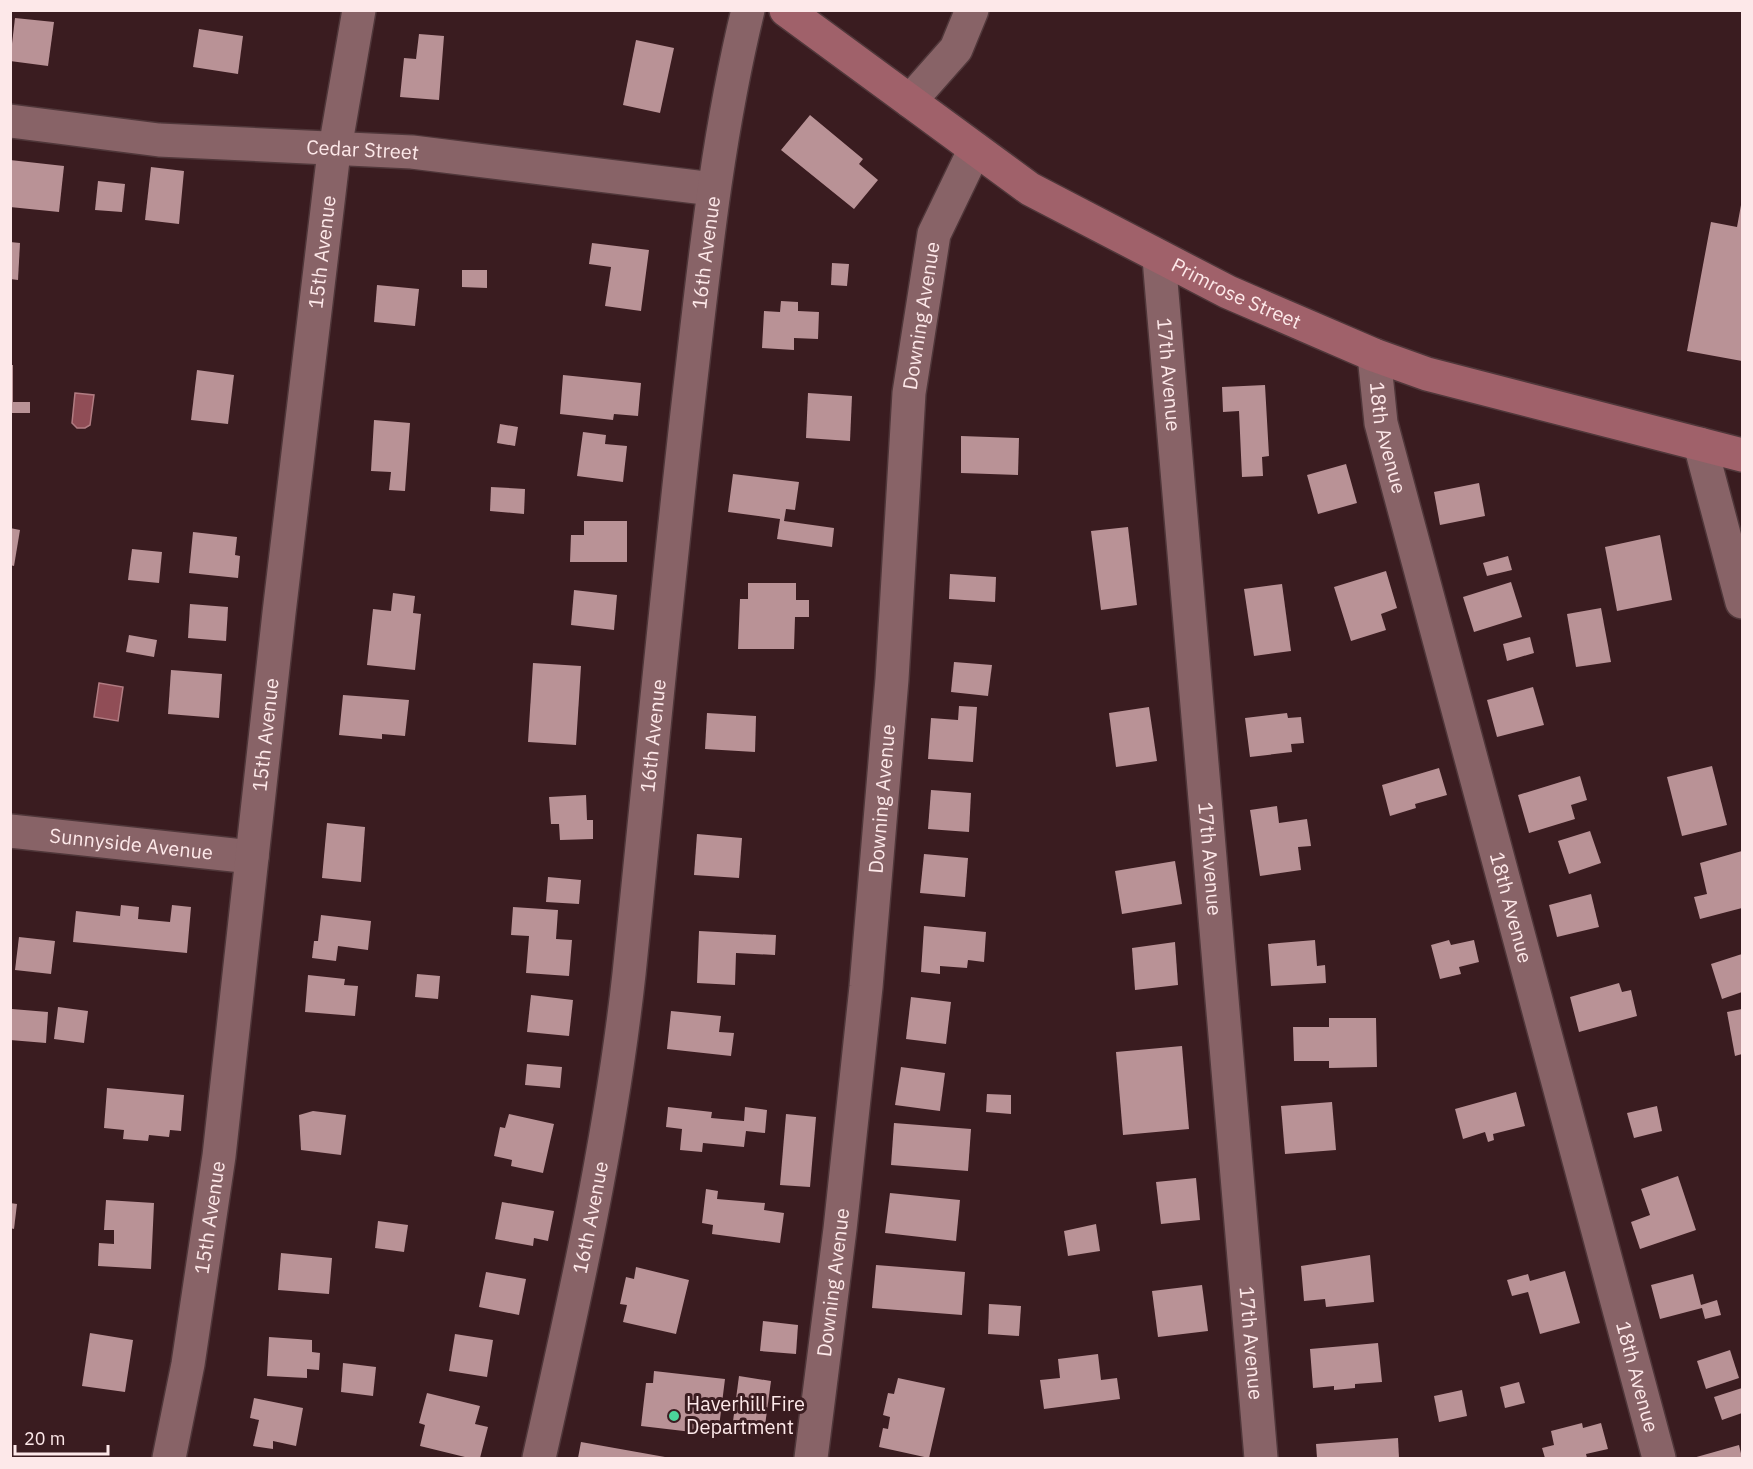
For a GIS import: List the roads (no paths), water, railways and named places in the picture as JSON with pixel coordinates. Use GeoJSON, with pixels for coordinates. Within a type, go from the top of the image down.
{"type":"FeatureCollection","features":[{"type":"Feature","properties":{"kind":"main road","name":"Primrose Street"},"geometry":{"type":"LineString","coordinates":[[786,10],[1030,189],[1228,292],[1374,356],[1427,374],[1743,455]]}},
{"type":"Feature","properties":{"kind":"street","name":"15th Avenue"},"geometry":{"type":"LineString","coordinates":[[169,1458],[188,1364],[219,1156],[279,614],[335,149],[359,10]]}},
{"type":"Feature","properties":{"kind":"street","name":"16th Avenue"},"geometry":{"type":"LineString","coordinates":[[539,1458],[591,1224],[628,979],[660,649],[713,189],[735,64],[748,10]]}},
{"type":"Feature","properties":{"kind":"street"},"geometry":{"type":"LineString","coordinates":[[910,101],[956,49],[972,10]]}},
{"type":"Feature","properties":{"kind":"street","name":"Cedar Street"},"geometry":{"type":"LineString","coordinates":[[10,121],[159,140],[412,152],[713,189]]}},
{"type":"Feature","properties":{"kind":"street","name":"Downing Avenue"},"geometry":{"type":"LineString","coordinates":[[811,1458],[840,1228],[867,976],[892,679],[909,393],[934,234],[975,149]]}},
{"type":"Feature","properties":{"kind":"street","name":"17th Avenue"},"geometry":{"type":"LineString","coordinates":[[1159,258],[1261,1458]]}},
{"type":"Feature","properties":{"kind":"street","name":"18th Avenue"},"geometry":{"type":"LineString","coordinates":[[1374,356],[1381,423],[1659,1458]]}},
{"type":"Feature","properties":{"kind":"street"},"geometry":{"type":"LineString","coordinates":[[1700,444],[1743,602]]}},
{"type":"Feature","properties":{"kind":"street","name":"Sunnyside Avenue"},"geometry":{"type":"LineString","coordinates":[[10,831],[252,857]]}},
{"type":"Feature","properties":{"kind":"place","name":"Haverhill Fire Department"},"geometry":{"type":"Point","coordinates":[674,1416]}}]}
